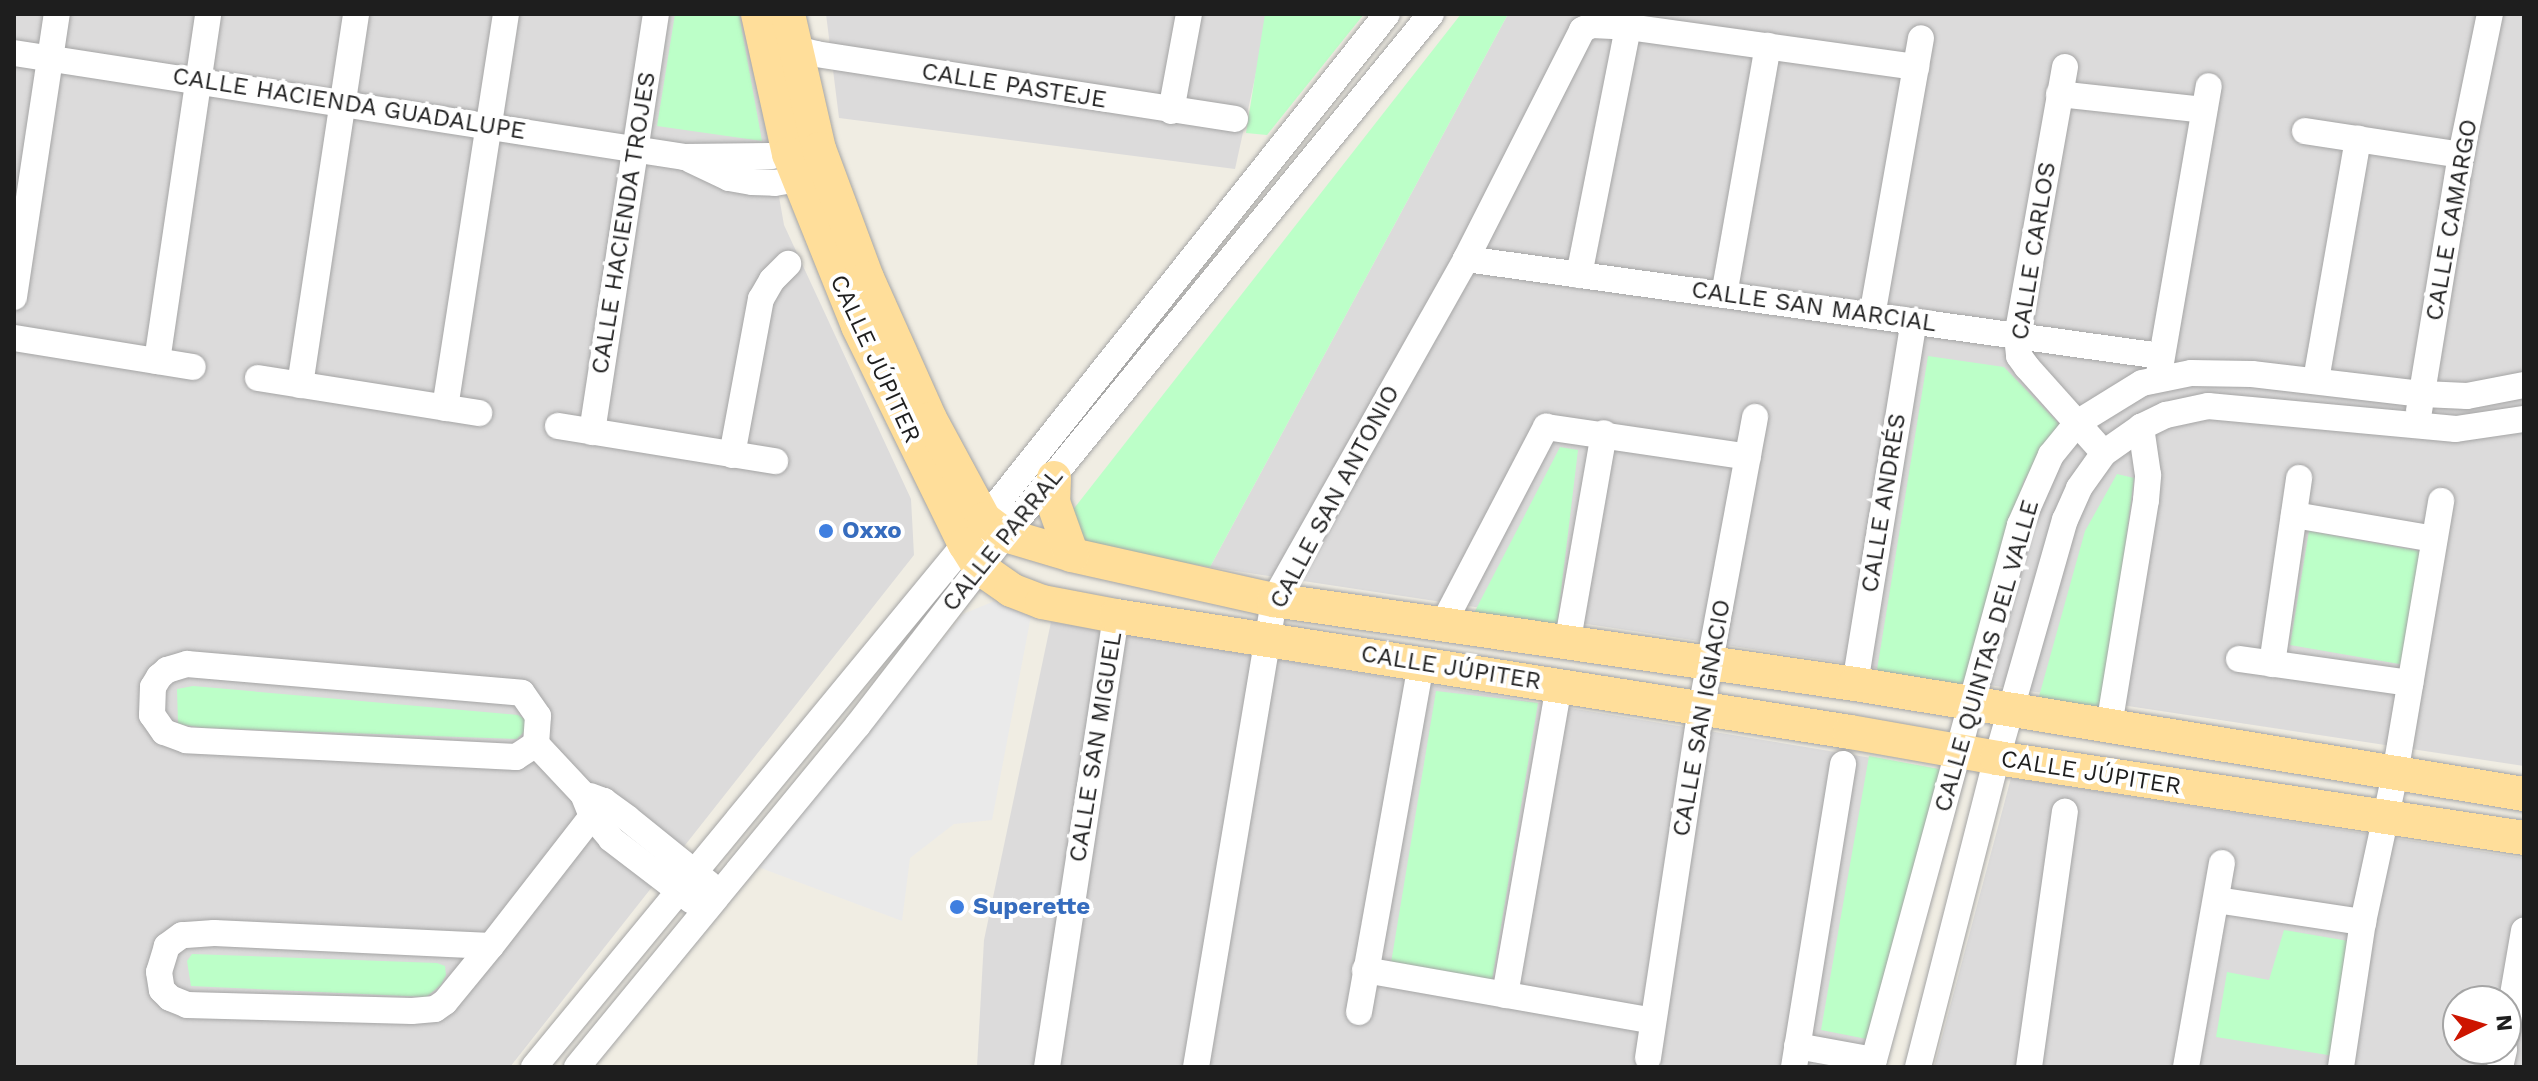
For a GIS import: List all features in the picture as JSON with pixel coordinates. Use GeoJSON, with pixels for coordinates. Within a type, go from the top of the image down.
{"type":"FeatureCollection","features":[{"type":"Feature","properties":{"kind":"main road","name":"CALLE JÚPITER"},"geometry":{"type":"LineString","coordinates":[[788,14],[772,34],[858,326],[1011,590],[1042,602],[1116,616],[1959,750],[2384,827],[2524,838]]}},
{"type":"Feature","properties":{"kind":"main road"},"geometry":{"type":"LineString","coordinates":[[1054,478],[1053,502],[1072,555]]}},
{"type":"Feature","properties":{"kind":"main road","name":"CALLE JÚPITER"},"geometry":{"type":"LineString","coordinates":[[983,541],[1072,555],[1274,600],[1709,666],[1855,684],[2010,712],[2524,794]]}},
{"type":"Feature","properties":{"kind":"street"},"geometry":{"type":"LineString","coordinates":[[14,297],[57,14]]}},
{"type":"Feature","properties":{"kind":"street"},"geometry":{"type":"LineString","coordinates":[[157,361],[208,14]]}},
{"type":"Feature","properties":{"kind":"street"},"geometry":{"type":"LineString","coordinates":[[300,385],[356,14]]}},
{"type":"Feature","properties":{"kind":"street"},"geometry":{"type":"LineString","coordinates":[[445,408],[506,14]]}},
{"type":"Feature","properties":{"kind":"street","name":"CALLE HACIENDA TROJES"},"geometry":{"type":"LineString","coordinates":[[592,432],[656,14]]}},
{"type":"Feature","properties":{"kind":"street"},"geometry":{"type":"LineString","coordinates":[[1171,111],[1189,14]]}},
{"type":"Feature","properties":{"kind":"street","name":"CALLE PARRAL"},"geometry":{"type":"LineString","coordinates":[[577,1067],[713,902],[983,541],[1387,14]]}},
{"type":"Feature","properties":{"kind":"street","name":"CALLE PARRAL"},"geometry":{"type":"LineString","coordinates":[[534,1067],[687,882],[983,541],[1054,478],[1431,14]]}},
{"type":"Feature","properties":{"kind":"street","name":"CALLE CAMARGO"},"geometry":{"type":"LineString","coordinates":[[2417,427],[2461,155],[2490,14]]}},
{"type":"Feature","properties":{"kind":"street","name":"CALLE SAN ANTONIO"},"geometry":{"type":"LineString","coordinates":[[1196,1067],[1274,600],[1466,259],[1582,30],[1596,25],[1628,27]]}},
{"type":"Feature","properties":{"kind":"street"},"geometry":{"type":"LineString","coordinates":[[1579,275],[1628,27],[1916,67]]}},
{"type":"Feature","properties":{"kind":"street","name":"CALLE PASTEJE"},"geometry":{"type":"LineString","coordinates":[[772,34],[1171,111],[1235,119]]}},
{"type":"Feature","properties":{"kind":"street"},"geometry":{"type":"LineString","coordinates":[[1872,316],[1921,38]]}},
{"type":"Feature","properties":{"kind":"street"},"geometry":{"type":"LineString","coordinates":[[1724,295],[1768,46]]}},
{"type":"Feature","properties":{"kind":"street","name":"CALLE HACIENDA GUADALUPE"},"geometry":{"type":"LineString","coordinates":[[14,53],[51,56],[684,157],[808,164]]}},
{"type":"Feature","properties":{"kind":"street","name":"CALLE CARLOS"},"geometry":{"type":"LineString","coordinates":[[2065,67],[2017,336],[2019,356],[2104,453]]}},
{"type":"Feature","properties":{"kind":"street"},"geometry":{"type":"LineString","coordinates":[[2059,94],[2206,98],[2160,367]]}},
{"type":"Feature","properties":{"kind":"street"},"geometry":{"type":"LineString","coordinates":[[2305,131],[2461,155]]}},
{"type":"Feature","properties":{"kind":"street"},"geometry":{"type":"LineString","coordinates":[[2316,380],[2358,139]]}},
{"type":"Feature","properties":{"kind":"street","name":"CALLE SAN MARCIAL"},"geometry":{"type":"LineString","coordinates":[[1466,259],[2017,336],[2160,367]]}},
{"type":"Feature","properties":{"kind":"street"},"geometry":{"type":"LineString","coordinates":[[732,455],[761,299],[772,280],[788,264]]}},
{"type":"Feature","properties":{"kind":"street","name":"CALLE ANDRÉS"},"geometry":{"type":"LineString","coordinates":[[1855,684],[1914,321]]}},
{"type":"Feature","properties":{"kind":"street"},"geometry":{"type":"LineString","coordinates":[[14,338],[193,367]]}},
{"type":"Feature","properties":{"kind":"street","name":"CALLE QUINTAS DEL VALLE"},"geometry":{"type":"LineString","coordinates":[[1873,1063],[2020,525],[2035,485],[2051,455],[2077,423],[2160,367],[2316,380],[2423,394],[2467,396],[2524,385]]}},
{"type":"Feature","properties":{"kind":"street"},"geometry":{"type":"LineString","coordinates":[[258,378],[479,413]]}},
{"type":"Feature","properties":{"kind":"street","name":"CALLE QUINTAS DEL VALLE"},"geometry":{"type":"LineString","coordinates":[[1918,1067],[1997,758],[2065,520],[2079,488],[2104,453],[2141,427],[2166,415],[2208,406],[2456,429],[2524,419]]}},
{"type":"Feature","properties":{"kind":"street","name":"CALLE SAN IGNACIO"},"geometry":{"type":"LineString","coordinates":[[1648,1058],[1701,709],[1755,417]]}},
{"type":"Feature","properties":{"kind":"street"},"geometry":{"type":"LineString","coordinates":[[558,426],[775,461]]}},
{"type":"Feature","properties":{"kind":"street"},"geometry":{"type":"LineString","coordinates":[[1442,626],[1544,430],[1557,427],[1604,433],[1748,457]]}},
{"type":"Feature","properties":{"kind":"street"},"geometry":{"type":"LineString","coordinates":[[2109,726],[2146,500],[2148,475],[2141,427]]}},
{"type":"Feature","properties":{"kind":"street"},"geometry":{"type":"LineString","coordinates":[[1567,645],[1604,433]]}},
{"type":"Feature","properties":{"kind":"street"},"geometry":{"type":"LineString","coordinates":[[2272,664],[2299,478]]}},
{"type":"Feature","properties":{"kind":"street"},"geometry":{"type":"LineString","coordinates":[[2341,1067],[2363,922],[2395,774],[2441,501]]}},
{"type":"Feature","properties":{"kind":"street"},"geometry":{"type":"LineString","coordinates":[[2294,515],[2434,539]]}},
{"type":"Feature","properties":{"kind":"street","name":"CALLE SAN MIGUEL"},"geometry":{"type":"LineString","coordinates":[[1047,1067],[1116,616]]}},
{"type":"Feature","properties":{"kind":"street"},"geometry":{"type":"LineString","coordinates":[[2239,659],[2410,683]]}},
{"type":"Feature","properties":{"kind":"street"},"geometry":{"type":"LineString","coordinates":[[1359,1012],[1421,663]]}},
{"type":"Feature","properties":{"kind":"street"},"geometry":{"type":"LineString","coordinates":[[536,744],[516,757],[186,740],[164,732],[152,715],[153,687],[167,670],[187,664],[522,693],[538,716],[536,744],[593,804],[713,902]]}},
{"type":"Feature","properties":{"kind":"street"},"geometry":{"type":"LineString","coordinates":[[1505,995],[1559,685]]}},
{"type":"Feature","properties":{"kind":"street"},"geometry":{"type":"LineString","coordinates":[[1843,764],[1795,1056],[1873,1063]]}},
{"type":"Feature","properties":{"kind":"street"},"geometry":{"type":"LineString","coordinates":[[491,946],[214,933],[182,935],[167,946],[159,972],[162,990],[170,998],[187,1005],[422,1011],[445,1002],[491,946],[593,804]]}},
{"type":"Feature","properties":{"kind":"street"},"geometry":{"type":"LineString","coordinates":[[2029,1067],[2065,812]]}},
{"type":"Feature","properties":{"kind":"street"},"geometry":{"type":"LineString","coordinates":[[2186,1067],[2222,863]]}},
{"type":"Feature","properties":{"kind":"street"},"geometry":{"type":"LineString","coordinates":[[2217,900],[2363,922]]}},
{"type":"Feature","properties":{"kind":"street"},"geometry":{"type":"LineString","coordinates":[[2515,985],[2524,935]]}},
{"type":"Feature","properties":{"kind":"street"},"geometry":{"type":"LineString","coordinates":[[1365,970],[1653,1021]]}},
{"type":"Feature","properties":{"kind":"shaded area"},"geometry":{"type":"Polygon","coordinates":[[[14,14],[747,14],[784,225],[911,499],[914,555],[510,1067],[14,1067],[14,14]]]}},
{"type":"Feature","properties":{"kind":"shaded area"},"geometry":{"type":"Polygon","coordinates":[[[826,14],[1269,14],[1235,169],[839,118],[826,14]]]}},
{"type":"Feature","properties":{"kind":"shaded area"},"geometry":{"type":"Polygon","coordinates":[[[1508,14],[2524,14],[2524,766],[1210,567],[1508,14]]]}},
{"type":"Feature","properties":{"kind":"shaded area"},"geometry":{"type":"Polygon","coordinates":[[[997,600],[1031,616],[992,820],[954,824],[910,858],[902,921],[758,867],[963,614],[997,600]]]}},
{"type":"Feature","properties":{"kind":"shaded area"},"geometry":{"type":"Polygon","coordinates":[[[1051,622],[1944,770],[1867,1067],[977,1067],[984,940],[1051,622]]]}},
{"type":"Feature","properties":{"kind":"shaded area"},"geometry":{"type":"Polygon","coordinates":[[[2011,778],[2524,858],[2524,1067],[1934,1067],[2011,778]]]}},
{"type":"Feature","properties":{"kind":"green space"},"geometry":{"type":"Polygon","coordinates":[[[675,14],[739,14],[762,141],[657,126],[675,14]]]}},
{"type":"Feature","properties":{"kind":"green space"},"geometry":{"type":"Polygon","coordinates":[[[1265,14],[1364,14],[1267,135],[1246,133],[1265,14]]]}},
{"type":"Feature","properties":{"kind":"green space"},"geometry":{"type":"Polygon","coordinates":[[[1461,14],[1508,14],[1210,567],[1114,551],[1082,542],[1072,511],[1461,14]]]}},
{"type":"Feature","properties":{"kind":"green space"},"geometry":{"type":"Polygon","coordinates":[[[1928,356],[2004,367],[2062,427],[2024,480],[1967,690],[1876,676],[1928,356]]]}},
{"type":"Feature","properties":{"kind":"green space"},"geometry":{"type":"Polygon","coordinates":[[[1560,447],[1578,450],[1557,625],[1474,613],[1560,447]]]}},
{"type":"Feature","properties":{"kind":"green space"},"geometry":{"type":"Polygon","coordinates":[[[2117,474],[2134,478],[2104,712],[2038,700],[2085,531],[2117,474]]]}},
{"type":"Feature","properties":{"kind":"green space"},"geometry":{"type":"Polygon","coordinates":[[[2309,531],[2425,552],[2405,665],[2290,645],[2309,531]]]}},
{"type":"Feature","properties":{"kind":"green space"},"geometry":{"type":"Polygon","coordinates":[[[193,686],[518,715],[526,720],[527,729],[517,739],[205,728],[178,724],[177,689],[193,686]]]}},
{"type":"Feature","properties":{"kind":"green space"},"geometry":{"type":"Polygon","coordinates":[[[1436,691],[1538,703],[1492,981],[1391,963],[1436,691]]]}},
{"type":"Feature","properties":{"kind":"green space"},"geometry":{"type":"Polygon","coordinates":[[[1869,756],[1944,770],[1872,1040],[1821,1030],[1869,756]]]}},
{"type":"Feature","properties":{"kind":"green space"},"geometry":{"type":"Polygon","coordinates":[[[2284,930],[2354,942],[2334,1056],[2216,1037],[2227,972],[2269,980],[2284,930]]]}},
{"type":"Feature","properties":{"kind":"green space"},"geometry":{"type":"Polygon","coordinates":[[[192,954],[437,963],[445,966],[446,975],[441,985],[426,997],[191,986],[187,961],[192,954]]]}},
{"type":"Feature","properties":{"kind":"place","name":"Oxxo"},"geometry":{"type":"Point","coordinates":[826,531]}},
{"type":"Feature","properties":{"kind":"place","name":"Superette"},"geometry":{"type":"Point","coordinates":[957,907]}}]}
